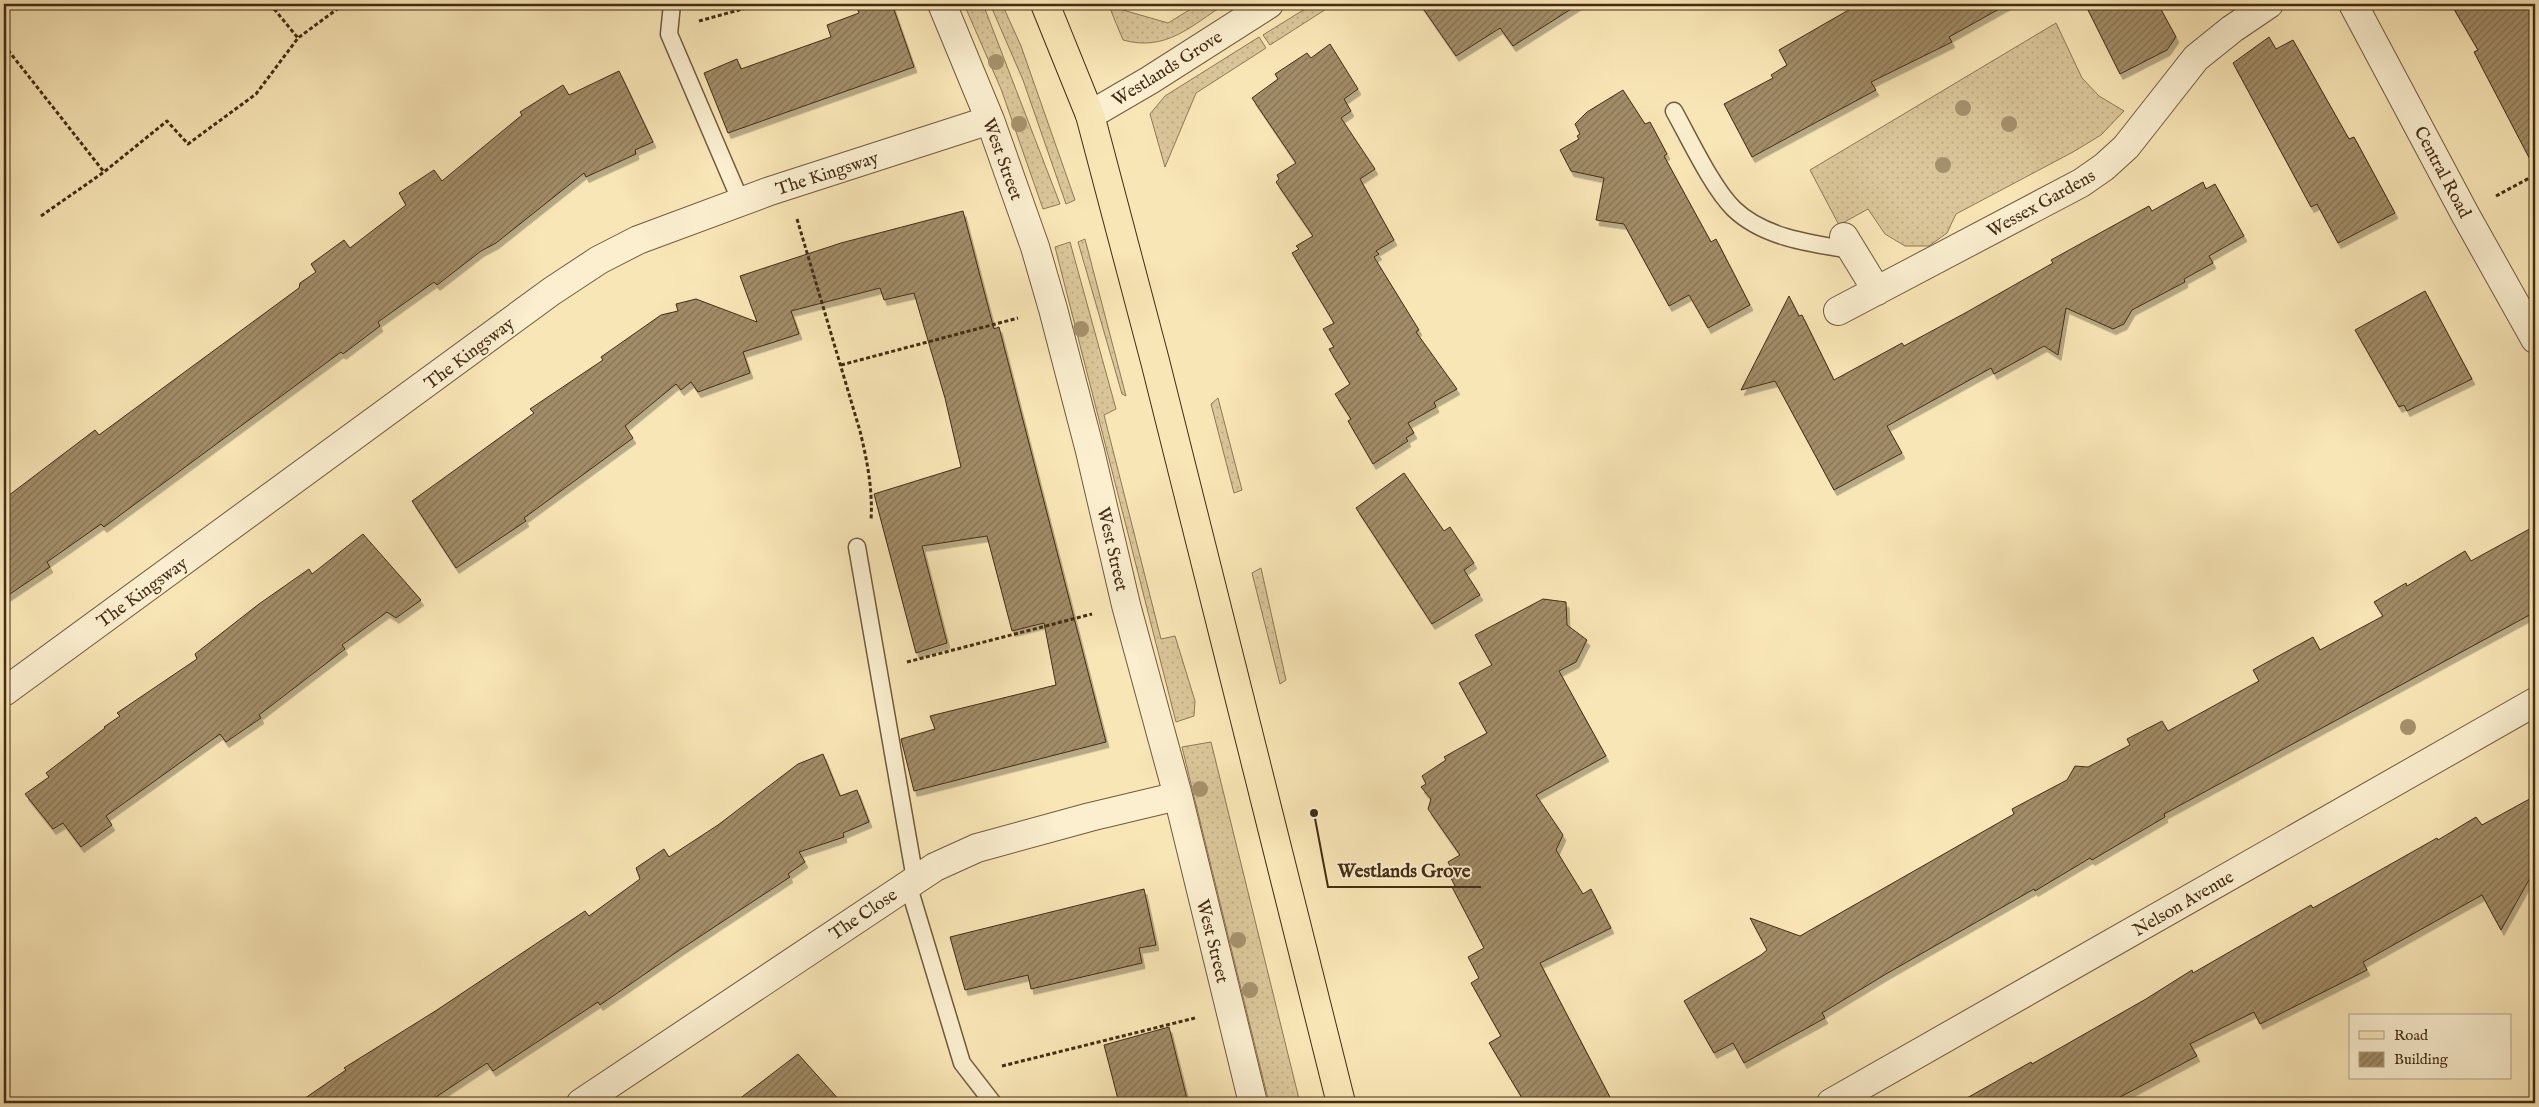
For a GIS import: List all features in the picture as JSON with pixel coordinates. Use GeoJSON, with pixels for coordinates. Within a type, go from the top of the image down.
{"type":"FeatureCollection","features":[{"type":"Feature","properties":{"kind":"main road"},"geometry":{"type":"LineString","coordinates":[[1045,4],[1090,114],[1160,380],[1341,1103]]}},
{"type":"Feature","properties":{"kind":"street","name":"West Street"},"geometry":{"type":"LineString","coordinates":[[942,4],[990,120],[1035,248],[1090,451],[1126,605],[1178,796],[1253,1103]]}},
{"type":"Feature","properties":{"kind":"street","name":"Westlands Grove"},"geometry":{"type":"LineString","coordinates":[[1090,114],[1150,80],[1269,4]]}},
{"type":"Feature","properties":{"kind":"street","name":"Wessex Gardens"},"geometry":{"type":"LineString","coordinates":[[1838,311],[2081,183],[2104,167],[2126,147],[2196,58],[2232,29],[2269,4]]}},
{"type":"Feature","properties":{"kind":"street","name":"Central Road"},"geometry":{"type":"LineString","coordinates":[[2353,4],[2465,214],[2535,339]]}},
{"type":"Feature","properties":{"kind":"street","name":"The Kingsway"},"geometry":{"type":"LineString","coordinates":[[4,692],[552,291],[599,260],[638,240],[741,202],[990,120]]}},
{"type":"Feature","properties":{"kind":"street"},"geometry":{"type":"LineString","coordinates":[[1848,243],[1877,291]]}},
{"type":"Feature","properties":{"kind":"street","name":"Nelson Avenue"},"geometry":{"type":"LineString","coordinates":[[1831,1103],[2535,702]]}},
{"type":"Feature","properties":{"kind":"street","name":"The Close"},"geometry":{"type":"LineString","coordinates":[[581,1103],[935,867],[977,848],[1090,816],[1178,796]]}},
{"type":"Feature","properties":{"kind":"lane"},"geometry":{"type":"LineString","coordinates":[[672,4],[669,34],[741,202]]}},
{"type":"Feature","properties":{"kind":"lane"},"geometry":{"type":"LineString","coordinates":[[1674,111],[1717,185],[1734,209],[1751,221],[1796,242],[1848,243]]}},
{"type":"Feature","properties":{"kind":"lane"},"geometry":{"type":"LineString","coordinates":[[857,547],[912,882],[962,1063],[992,1103]]}},
{"type":"Feature","properties":{"kind":"path"},"geometry":{"type":"LineString","coordinates":[[270,4],[298,38]]}},
{"type":"Feature","properties":{"kind":"path"},"geometry":{"type":"LineString","coordinates":[[42,216],[104,172],[167,121],[188,144],[256,94],[298,38],[344,4]]}},
{"type":"Feature","properties":{"kind":"path"},"geometry":{"type":"LineString","coordinates":[[669,30],[762,4]]}},
{"type":"Feature","properties":{"kind":"path"},"geometry":{"type":"LineString","coordinates":[[4,44],[104,172]]}},
{"type":"Feature","properties":{"kind":"path"},"geometry":{"type":"LineString","coordinates":[[2465,214],[2535,175]]}},
{"type":"Feature","properties":{"kind":"path"},"geometry":{"type":"LineString","coordinates":[[786,186],[866,458],[872,506],[871,522],[857,547]]}},
{"type":"Feature","properties":{"kind":"path"},"geometry":{"type":"LineString","coordinates":[[840,365],[1052,309]]}},
{"type":"Feature","properties":{"kind":"path"},"geometry":{"type":"LineString","coordinates":[[878,669],[1126,605]]}},
{"type":"Feature","properties":{"kind":"path"},"geometry":{"type":"LineString","coordinates":[[970,1074],[1229,1009]]}},
{"type":"Feature","properties":{"kind":"shaded area"},"geometry":{"type":"Polygon","coordinates":[[[964,4],[983,4],[1060,204],[1043,209],[1001,89],[964,4]]]}},
{"type":"Feature","properties":{"kind":"shaded area"},"geometry":{"type":"Polygon","coordinates":[[[990,4],[1002,4],[1021,46],[1075,200],[1066,204],[1023,80],[990,4]]]}},
{"type":"Feature","properties":{"kind":"shaded area"},"geometry":{"type":"Polygon","coordinates":[[[1199,4],[1225,4],[1177,35],[1152,43],[1123,40],[1109,6],[1168,23],[1199,4]]]}},
{"type":"Feature","properties":{"kind":"shaded area"},"geometry":{"type":"Polygon","coordinates":[[[1313,4],[1334,4],[1270,45],[1263,35],[1313,4]]]}},
{"type":"Feature","properties":{"kind":"shaded area"},"geometry":{"type":"Polygon","coordinates":[[[2056,23],[2082,78],[2099,96],[2124,111],[2101,135],[2073,152],[1956,214],[1947,233],[1929,246],[1905,246],[1885,234],[1868,209],[1839,225],[1810,170],[2056,23]]]}},
{"type":"Feature","properties":{"kind":"shaded area"},"geometry":{"type":"Polygon","coordinates":[[[1259,37],[1266,48],[1196,93],[1165,167],[1150,114],[1165,96],[1259,37]]]}},
{"type":"Feature","properties":{"kind":"shaded area"},"geometry":{"type":"Polygon","coordinates":[[[1085,239],[1126,396],[1122,394],[1078,242],[1085,239]]]}},
{"type":"Feature","properties":{"kind":"shaded area"},"geometry":{"type":"Polygon","coordinates":[[[1070,242],[1116,409],[1104,415],[1161,639],[1175,636],[1195,701],[1194,716],[1176,722],[1055,247],[1070,242]]]}},
{"type":"Feature","properties":{"kind":"shaded area"},"geometry":{"type":"Polygon","coordinates":[[[1218,398],[1242,490],[1234,493],[1211,404],[1218,398]]]}},
{"type":"Feature","properties":{"kind":"shaded area"},"geometry":{"type":"Polygon","coordinates":[[[1261,568],[1286,680],[1280,684],[1252,573],[1261,568]]]}},
{"type":"Feature","properties":{"kind":"shaded area"},"geometry":{"type":"Polygon","coordinates":[[[1211,742],[1300,1103],[1269,1103],[1182,747],[1211,742]]]}},
{"type":"Feature","properties":{"kind":"building"},"geometry":{"type":"Polygon","coordinates":[[[856,4],[892,4],[914,67],[728,133],[704,73],[737,59],[741,69],[831,37],[827,25],[859,13],[856,4]]]}},
{"type":"Feature","properties":{"kind":"building"},"geometry":{"type":"Polygon","coordinates":[[[1420,4],[1579,4],[1513,46],[1500,28],[1456,56],[1420,4]]]}},
{"type":"Feature","properties":{"kind":"building"},"geometry":{"type":"Polygon","coordinates":[[[1859,4],[2008,4],[1949,37],[1952,42],[1871,82],[1876,90],[1752,157],[1724,104],[1773,78],[1771,75],[1787,65],[1779,50],[1859,4]]]}},
{"type":"Feature","properties":{"kind":"building"},"geometry":{"type":"Polygon","coordinates":[[[2085,4],[2158,4],[2176,37],[2167,50],[2120,74],[2085,4]]]}},
{"type":"Feature","properties":{"kind":"building"},"geometry":{"type":"Polygon","coordinates":[[[2451,4],[2535,4],[2535,169],[2474,52],[2478,50],[2451,4]]]}},
{"type":"Feature","properties":{"kind":"building"},"geometry":{"type":"Polygon","coordinates":[[[2269,37],[2276,49],[2293,40],[2349,139],[2354,137],[2395,213],[2338,243],[2317,204],[2311,207],[2233,63],[2269,37]]]}},
{"type":"Feature","properties":{"kind":"building"},"geometry":{"type":"Polygon","coordinates":[[[1330,44],[1358,89],[1344,99],[1351,111],[1341,118],[1375,169],[1360,179],[1394,240],[1376,251],[1379,254],[1374,257],[1419,330],[1416,332],[1457,389],[1434,402],[1436,407],[1408,423],[1414,433],[1406,438],[1408,441],[1373,464],[1348,421],[1351,419],[1335,394],[1350,384],[1329,349],[1334,347],[1323,329],[1334,323],[1292,253],[1299,249],[1296,246],[1313,236],[1276,182],[1279,179],[1277,175],[1296,163],[1252,98],[1278,79],[1275,74],[1307,53],[1311,58],[1330,44]]]}},
{"type":"Feature","properties":{"kind":"building"},"geometry":{"type":"Polygon","coordinates":[[[619,71],[653,142],[635,150],[636,154],[586,177],[584,173],[496,243],[481,251],[437,285],[434,282],[378,322],[380,326],[343,354],[341,352],[104,527],[101,524],[47,562],[50,567],[4,598],[4,499],[95,430],[99,435],[299,288],[300,283],[316,272],[311,264],[344,240],[350,248],[406,205],[399,193],[434,170],[442,181],[522,115],[520,112],[563,85],[569,95],[619,71]]]}},
{"type":"Feature","properties":{"kind":"building"},"geometry":{"type":"Polygon","coordinates":[[[1623,90],[1645,124],[1650,122],[1667,154],[1664,156],[1711,242],[1716,239],[1750,305],[1708,328],[1689,295],[1669,306],[1624,224],[1596,220],[1604,178],[1571,171],[1560,150],[1579,139],[1577,136],[1580,134],[1575,124],[1587,112],[1623,90]]]}},
{"type":"Feature","properties":{"kind":"building"},"geometry":{"type":"Polygon","coordinates":[[[2203,182],[2206,189],[2215,184],[2244,236],[2209,256],[2213,263],[2184,279],[2185,282],[2132,310],[2124,324],[2113,329],[2066,308],[2058,355],[2044,346],[1994,374],[1991,368],[1887,426],[1902,453],[1834,490],[1775,381],[1741,390],[1789,296],[1799,316],[1802,315],[1834,380],[1902,343],[1904,346],[1967,312],[2053,263],[2051,260],[2149,206],[2152,211],[2203,182]]]}},
{"type":"Feature","properties":{"kind":"building"},"geometry":{"type":"Polygon","coordinates":[[[963,211],[994,329],[999,327],[1106,742],[914,791],[901,739],[935,729],[930,716],[1056,685],[1044,623],[1012,631],[987,536],[922,546],[947,643],[916,653],[874,494],[961,467],[945,398],[914,293],[884,300],[880,288],[791,311],[799,334],[743,352],[750,373],[698,392],[691,382],[681,390],[676,384],[625,426],[633,438],[524,518],[526,521],[456,568],[412,501],[534,413],[530,409],[603,360],[601,357],[661,315],[678,311],[676,304],[696,299],[757,322],[740,276],[841,243],[963,211]]]}},
{"type":"Feature","properties":{"kind":"building"},"geometry":{"type":"Polygon","coordinates":[[[2425,291],[2472,379],[2407,411],[2404,405],[2399,407],[2355,330],[2425,291]]]}},
{"type":"Feature","properties":{"kind":"building"},"geometry":{"type":"Polygon","coordinates":[[[1404,473],[1444,531],[1450,527],[1474,563],[1464,570],[1480,595],[1432,624],[1356,508],[1404,473]]]}},
{"type":"Feature","properties":{"kind":"building"},"geometry":{"type":"Polygon","coordinates":[[[2535,526],[2535,612],[2164,814],[2165,817],[2092,860],[2090,858],[1886,974],[1822,1013],[1825,1018],[1744,1063],[1733,1043],[1714,1053],[1684,1001],[1767,950],[1750,918],[1800,936],[2014,814],[2012,809],[2067,780],[2075,766],[2088,767],[2130,745],[2127,739],[2162,721],[2168,731],[2259,681],[2253,670],[2313,637],[2320,650],[2383,616],[2374,602],[2406,583],[2407,586],[2465,551],[2471,561],[2535,526]]]}},
{"type":"Feature","properties":{"kind":"building"},"geometry":{"type":"Polygon","coordinates":[[[363,534],[421,600],[396,618],[387,612],[342,645],[345,649],[259,715],[261,718],[226,742],[220,734],[106,816],[112,825],[81,847],[63,823],[53,829],[25,794],[49,777],[46,773],[120,716],[117,713],[197,659],[195,654],[259,604],[309,569],[312,574],[363,534]]]}},
{"type":"Feature","properties":{"kind":"building"},"geometry":{"type":"Polygon","coordinates":[[[1543,599],[1566,602],[1567,625],[1587,640],[1576,662],[1559,671],[1606,756],[1536,795],[1563,835],[1556,850],[1583,894],[1591,889],[1611,928],[1540,963],[1613,1103],[1525,1103],[1489,1043],[1501,1036],[1471,983],[1479,978],[1468,957],[1484,948],[1452,887],[1455,886],[1447,870],[1451,868],[1448,862],[1460,855],[1428,809],[1431,799],[1421,787],[1426,784],[1422,776],[1446,760],[1444,757],[1487,733],[1459,683],[1492,665],[1475,635],[1543,599]]]}},
{"type":"Feature","properties":{"kind":"building"},"geometry":{"type":"Polygon","coordinates":[[[823,754],[840,796],[857,790],[869,822],[843,833],[844,837],[799,852],[805,862],[788,874],[790,877],[600,1005],[598,1002],[493,1071],[487,1063],[427,1103],[298,1103],[346,1070],[344,1068],[437,1010],[585,911],[589,916],[640,879],[636,868],[664,849],[669,857],[718,825],[798,764],[823,754]]]}},
{"type":"Feature","properties":{"kind":"building"},"geometry":{"type":"Polygon","coordinates":[[[2535,796],[2535,869],[2501,930],[2482,895],[2363,962],[2367,970],[2260,1024],[2254,1012],[2190,1044],[2197,1056],[2109,1103],[1958,1103],[2031,1062],[2032,1064],[2146,999],[2192,970],[2193,973],[2311,905],[2313,908],[2437,838],[2438,840],[2476,817],[2482,825],[2535,796]]]}},
{"type":"Feature","properties":{"kind":"building"},"geometry":{"type":"Polygon","coordinates":[[[1144,889],[1156,945],[1139,948],[1142,963],[1031,989],[1028,975],[965,990],[950,937],[1144,889]]]}},
{"type":"Feature","properties":{"kind":"building"},"geometry":{"type":"Polygon","coordinates":[[[1169,1027],[1188,1103],[1119,1103],[1104,1045],[1169,1027]]]}},
{"type":"Feature","properties":{"kind":"building"},"geometry":{"type":"Polygon","coordinates":[[[798,1054],[842,1103],[734,1103],[798,1054]]]}},
{"type":"Feature","properties":{"kind":"place","name":"Westlands Grove"},"geometry":{"type":"Point","coordinates":[1314,813]}}]}
